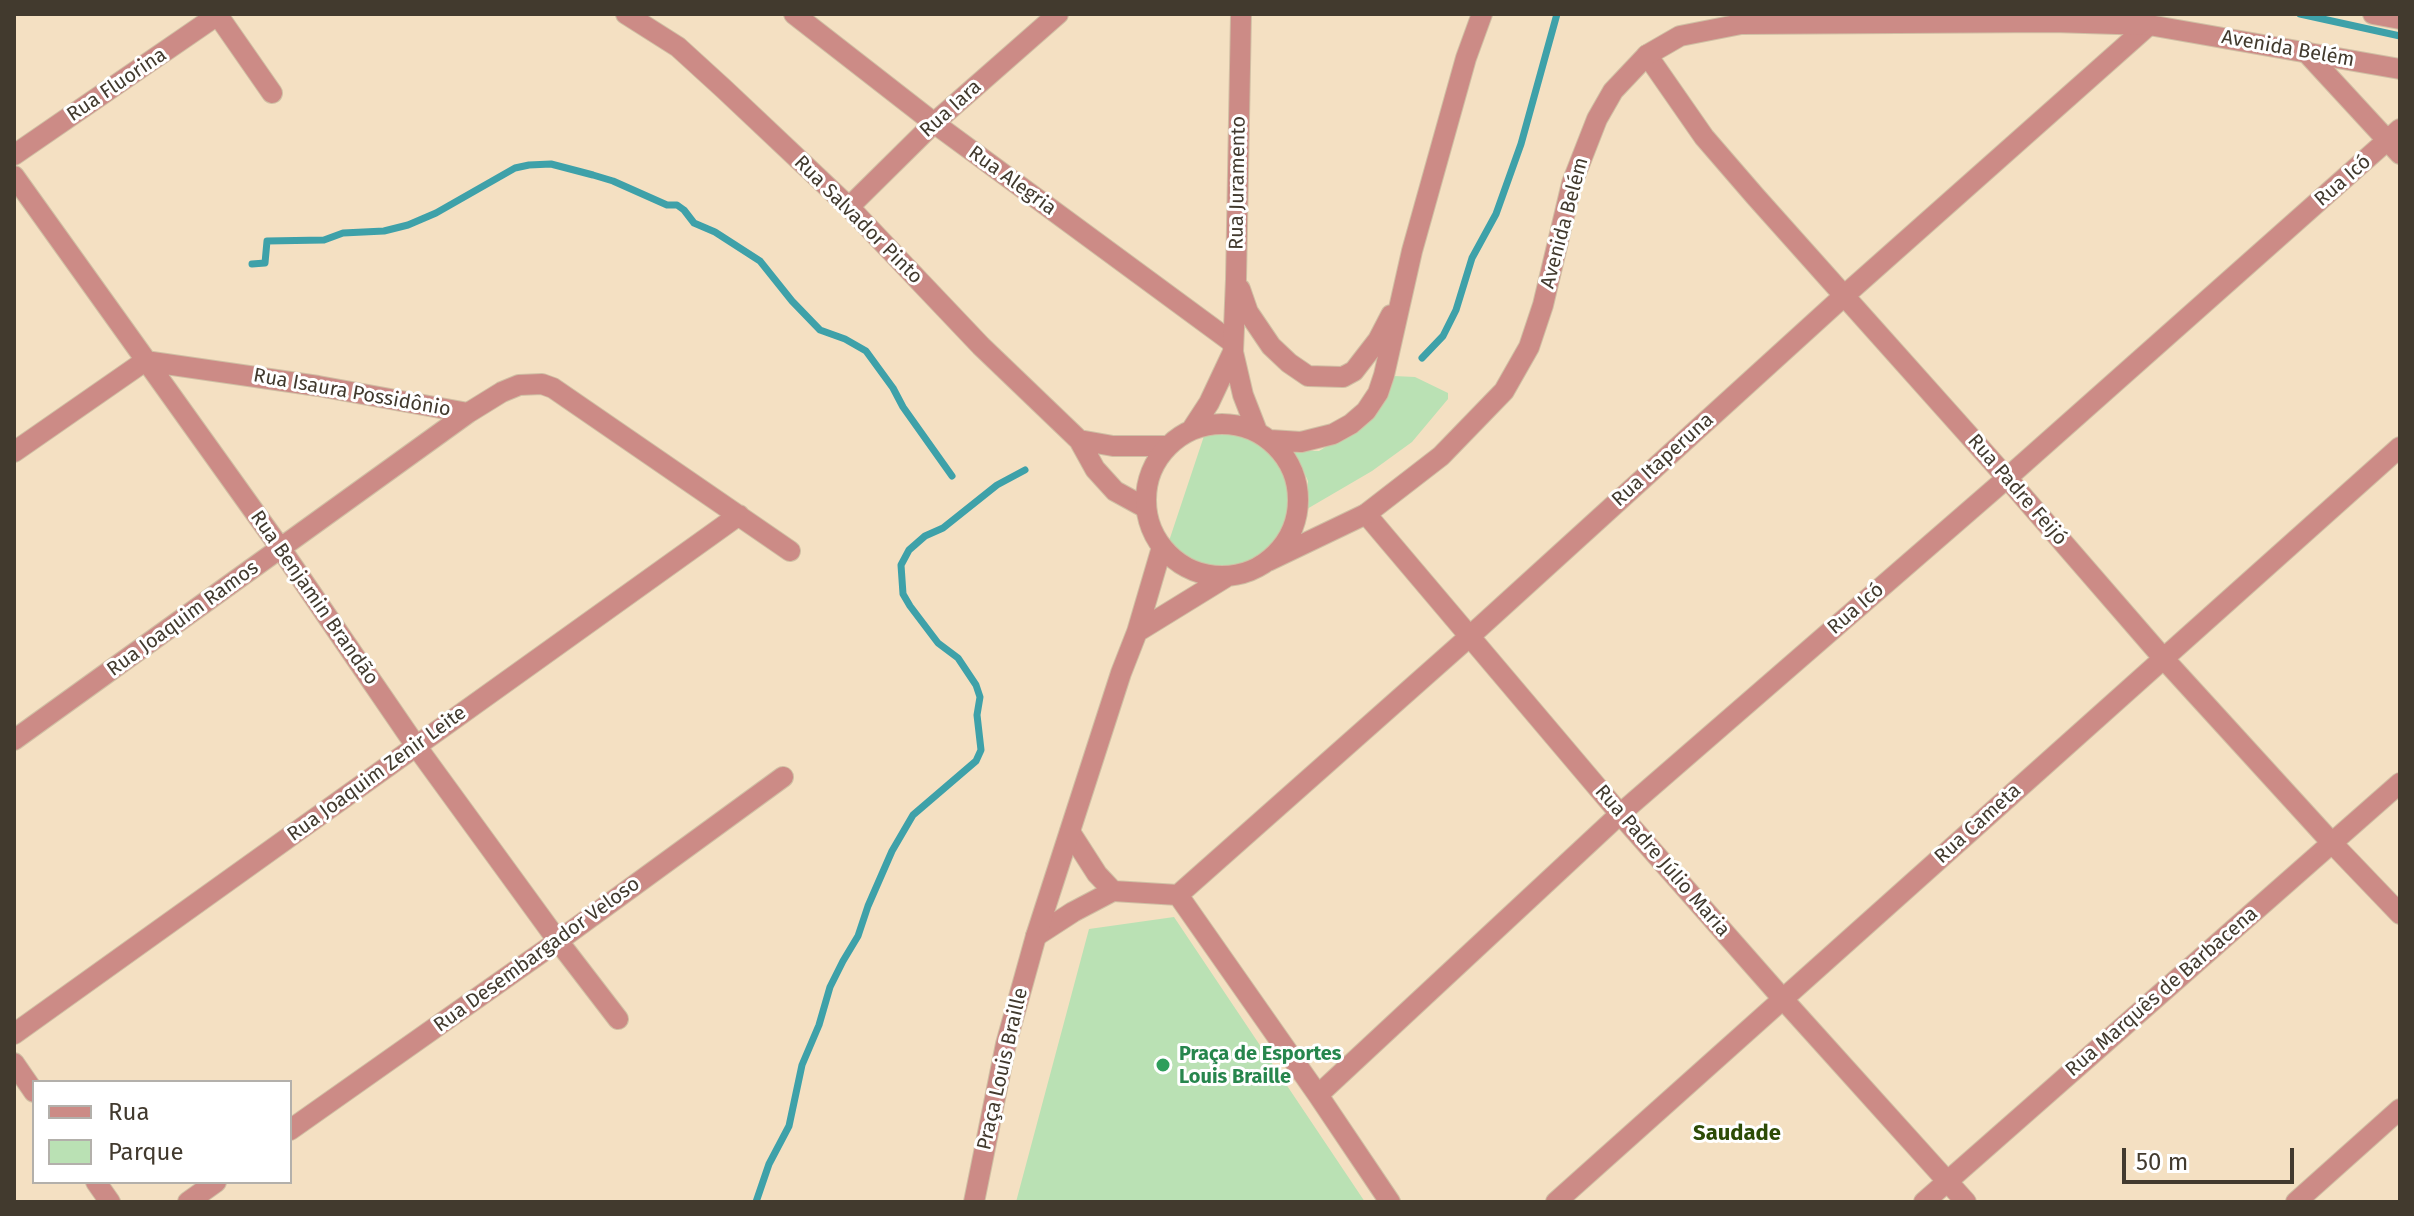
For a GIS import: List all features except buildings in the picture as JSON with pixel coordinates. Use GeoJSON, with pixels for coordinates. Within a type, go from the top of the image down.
{"type":"FeatureCollection","features":[{"type":"Feature","properties":{"kind":"street"},"geometry":{"type":"LineString","coordinates":[[218,14],[272,93]]}},
{"type":"Feature","properties":{"kind":"street","name":"Rua Fluorina"},"geometry":{"type":"LineString","coordinates":[[14,155],[218,14]]}},
{"type":"Feature","properties":{"kind":"street","name":"Rua Salvador Pinto"},"geometry":{"type":"LineString","coordinates":[[626,14],[678,47],[849,207],[981,346],[1079,440],[1095,469],[1115,491],[1146,508]]}},
{"type":"Feature","properties":{"kind":"street","name":"Rua Alegria"},"geometry":{"type":"LineString","coordinates":[[794,14],[1233,348]]}},
{"type":"Feature","properties":{"kind":"street","name":"Rua Iara"},"geometry":{"type":"LineString","coordinates":[[849,207],[934,123],[1058,14]]}},
{"type":"Feature","properties":{"kind":"street","name":"Rua Juramento"},"geometry":{"type":"LineString","coordinates":[[1241,14],[1233,348],[1243,395],[1263,435]]}},
{"type":"Feature","properties":{"kind":"street"},"geometry":{"type":"LineString","coordinates":[[1263,435],[1288,461],[1297,488],[1297,515],[1287,541],[1268,561],[1242,574],[1203,574],[1181,564],[1162,547],[1151,529],[1146,508],[1149,474],[1167,446],[1192,429],[1212,423],[1234,424],[1263,435],[1301,442],[1333,434],[1366,411],[1378,393],[1412,251],[1466,58],[1482,14]]}},
{"type":"Feature","properties":{"kind":"street"},"geometry":{"type":"LineString","coordinates":[[2377,14],[2400,19]]}},
{"type":"Feature","properties":{"kind":"street","name":"Avenida Belém"},"geometry":{"type":"LineString","coordinates":[[1268,561],[1366,514],[1441,456],[1504,391],[1529,347],[1539,319],[1572,183],[1597,119],[1613,91],[1647,55],[1680,36],[1741,24],[2053,22],[2149,25],[2400,69]]}},
{"type":"Feature","properties":{"kind":"street","name":"Rua Itaperuna"},"geometry":{"type":"LineString","coordinates":[[1178,895],[2149,25]]}},
{"type":"Feature","properties":{"kind":"street"},"geometry":{"type":"LineString","coordinates":[[2305,51],[2396,141]]}},
{"type":"Feature","properties":{"kind":"street","name":"Rua Padre Feijó"},"geometry":{"type":"LineString","coordinates":[[1647,55],[1704,137],[2164,659],[2400,914]]}},
{"type":"Feature","properties":{"kind":"street","name":"Rua Icó"},"geometry":{"type":"LineString","coordinates":[[1318,1095],[1620,814],[2396,141]]}},
{"type":"Feature","properties":{"kind":"street","name":"Rua Benjamin Brandão"},"geometry":{"type":"LineString","coordinates":[[14,176],[281,549],[416,746],[618,1019]]}},
{"type":"Feature","properties":{"kind":"street"},"geometry":{"type":"LineString","coordinates":[[1236,279],[1248,312],[1271,346],[1308,376],[1332,378],[1354,371],[1378,340],[1404,290]]}},
{"type":"Feature","properties":{"kind":"street","name":"Rua Juramento"},"geometry":{"type":"LineString","coordinates":[[1192,429],[1209,403],[1233,348]]}},
{"type":"Feature","properties":{"kind":"street"},"geometry":{"type":"LineString","coordinates":[[14,452],[145,361]]}},
{"type":"Feature","properties":{"kind":"street","name":"Rua Isaura Possidônio"},"geometry":{"type":"LineString","coordinates":[[145,361],[318,386],[468,413],[519,385],[542,384],[553,388],[790,551]]}},
{"type":"Feature","properties":{"kind":"street","name":"Rua Joaquim Ramos"},"geometry":{"type":"LineString","coordinates":[[14,740],[468,413]]}},
{"type":"Feature","properties":{"kind":"street"},"geometry":{"type":"LineString","coordinates":[[1079,440],[1113,446],[1167,446]]}},
{"type":"Feature","properties":{"kind":"street","name":"Rua Cameta"},"geometry":{"type":"LineString","coordinates":[[1556,1202],[2400,447]]}},
{"type":"Feature","properties":{"kind":"street","name":"Rua Padre Júlio Maria"},"geometry":{"type":"LineString","coordinates":[[1366,514],[1620,814],[1966,1202]]}},
{"type":"Feature","properties":{"kind":"street","name":"Rua Joaquim Zenir Leite"},"geometry":{"type":"LineString","coordinates":[[14,1034],[739,515]]}},
{"type":"Feature","properties":{"kind":"street"},"geometry":{"type":"LineString","coordinates":[[1113,891],[1097,874],[1070,832],[1162,547]]}},
{"type":"Feature","properties":{"kind":"street"},"geometry":{"type":"LineString","coordinates":[[1137,632],[1228,576]]}},
{"type":"Feature","properties":{"kind":"street","name":"Rua Desembargador Veloso"},"geometry":{"type":"LineString","coordinates":[[292,1129],[783,777]]}},
{"type":"Feature","properties":{"kind":"street","name":"Rua Marquês de Barbacena"},"geometry":{"type":"LineString","coordinates":[[1924,1202],[2400,783]]}},
{"type":"Feature","properties":{"kind":"street","name":"Praça Louis Braille"},"geometry":{"type":"LineString","coordinates":[[973,1201],[1006,1044],[1036,936],[1070,832]]}},
{"type":"Feature","properties":{"kind":"street"},"geometry":{"type":"LineString","coordinates":[[1036,936],[1113,891],[1178,895],[1390,1202]]}},
{"type":"Feature","properties":{"kind":"street"},"geometry":{"type":"LineString","coordinates":[[14,1063],[32,1089]]}},
{"type":"Feature","properties":{"kind":"street"},"geometry":{"type":"LineString","coordinates":[[2296,1202],[2400,1109]]}},
{"type":"Feature","properties":{"kind":"street"},"geometry":{"type":"LineString","coordinates":[[97,1184],[110,1202]]}},
{"type":"Feature","properties":{"kind":"street"},"geometry":{"type":"LineString","coordinates":[[188,1202],[213,1184]]}},
{"type":"Feature","properties":{"kind":"green space"},"geometry":{"type":"Polygon","coordinates":[[[1394,376],[1415,377],[1448,393],[1448,399],[1412,442],[1372,471],[1307,509],[1308,481],[1298,459],[1288,450],[1319,451],[1362,425],[1394,376]]]}},
{"type":"Feature","properties":{"kind":"green space"},"geometry":{"type":"Polygon","coordinates":[[[1226,433],[1250,437],[1267,449],[1286,478],[1291,496],[1282,536],[1267,553],[1248,566],[1218,570],[1204,568],[1168,544],[1204,436],[1226,433]]]}},
{"type":"Feature","properties":{"kind":"green space","name":"Praça de Esportes Louis Braille"},"geometry":{"type":"Polygon","coordinates":[[[1174,917],[1365,1202],[1016,1202],[1089,929],[1174,917]]]}},
{"type":"Feature","properties":{"kind":"waterway"},"geometry":{"type":"LineString","coordinates":[[1422,358],[1443,336],[1456,310],[1472,258],[1496,214],[1521,144],[1557,14]]}},
{"type":"Feature","properties":{"kind":"waterway"},"geometry":{"type":"LineString","coordinates":[[2300,14],[2400,36]]}},
{"type":"Feature","properties":{"kind":"waterway"},"geometry":{"type":"LineString","coordinates":[[252,264],[265,263],[267,241],[324,240],[343,233],[384,231],[408,225],[436,213],[515,168],[551,164],[613,181],[667,205],[677,205],[694,223],[715,232],[760,261],[820,330],[866,351],[952,476]]}},
{"type":"Feature","properties":{"kind":"waterway"},"geometry":{"type":"LineString","coordinates":[[756,1202],[769,1164],[789,1126],[802,1065],[819,1025],[830,987],[858,936],[892,851],[913,815],[976,761],[981,750],[977,715],[980,697],[976,685],[958,658],[938,643],[910,606],[903,594],[901,565],[909,550],[925,536],[943,528],[997,485],[1025,470]]}},
{"type":"Feature","properties":{"kind":"place","name":"Praça de Esportes Louis Braille"},"geometry":{"type":"Point","coordinates":[1163,1065]}},
{"type":"Feature","properties":{"kind":"district","name":"Saudade"},"geometry":{"type":"Point","coordinates":[1737,1134]}}]}
